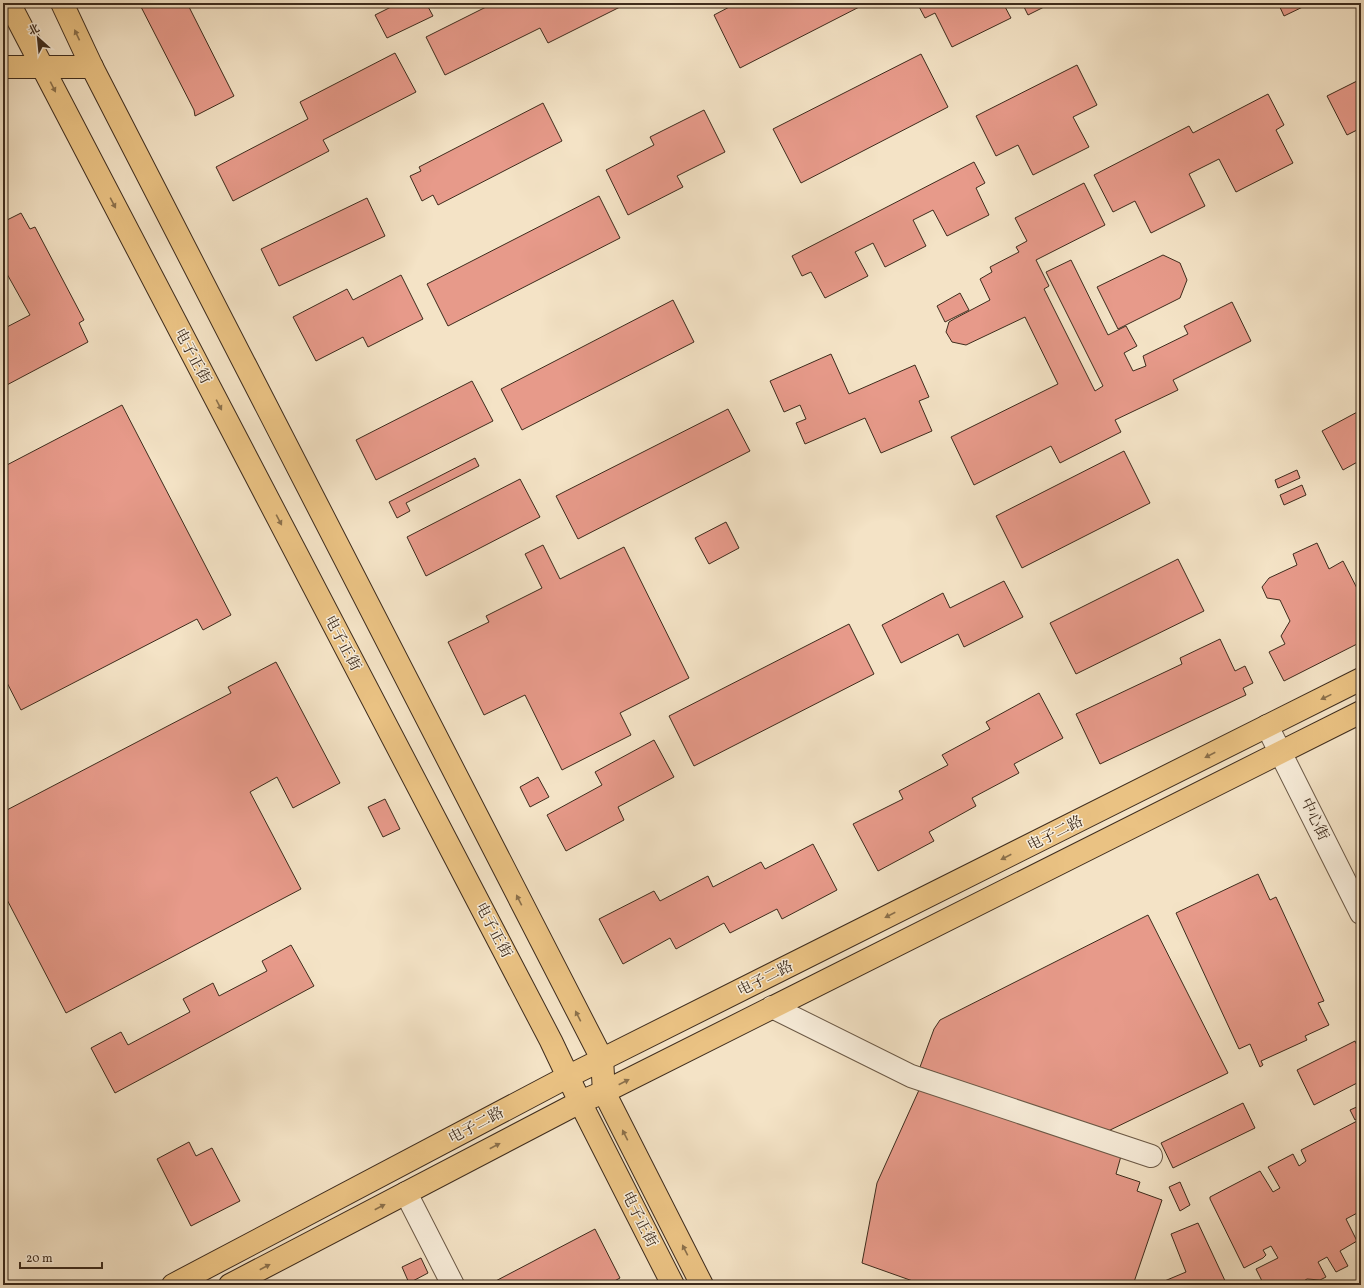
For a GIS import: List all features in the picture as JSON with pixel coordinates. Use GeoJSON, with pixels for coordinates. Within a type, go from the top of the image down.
{"type":"FeatureCollection","features":[{"type":"Feature","properties":{"kind":"main road","name":"电子正街"},"geometry":{"type":"LineString","coordinates":[[10,3],[42,67],[552,1041],[580,1102],[673,1285]]}},
{"type":"Feature","properties":{"kind":"main road","name":"电子正街"},"geometry":{"type":"LineString","coordinates":[[62,3],[92,67],[602,1059],[604,1092],[702,1285]]}},
{"type":"Feature","properties":{"kind":"main road"},"geometry":{"type":"LineString","coordinates":[[3,67],[92,67]]}},
{"type":"Feature","properties":{"kind":"main road","name":"电子二路"},"geometry":{"type":"LineString","coordinates":[[173,1285],[602,1059],[1361,679]]}},
{"type":"Feature","properties":{"kind":"main road","name":"电子二路"},"geometry":{"type":"LineString","coordinates":[[230,1285],[580,1102],[604,1092],[1361,712]]}},
{"type":"Feature","properties":{"kind":"street","name":"中心街"},"geometry":{"type":"LineString","coordinates":[[1267,726],[1361,913]]}},
{"type":"Feature","properties":{"kind":"street"},"geometry":{"type":"LineString","coordinates":[[772,1007],[911,1076],[1151,1156]]}},
{"type":"Feature","properties":{"kind":"street"},"geometry":{"type":"LineString","coordinates":[[406,1193],[453,1285]]}},
{"type":"Feature","properties":{"kind":"building"},"geometry":{"type":"Polygon","coordinates":[[[139,3],[187,3],[234,96],[195,116],[194,110],[139,3]]]}},
{"type":"Feature","properties":{"kind":"building"},"geometry":{"type":"Polygon","coordinates":[[[399,3],[426,3],[433,16],[387,38],[375,15],[399,3]]]}},
{"type":"Feature","properties":{"kind":"building"},"geometry":{"type":"Polygon","coordinates":[[[494,3],[628,3],[548,43],[540,28],[445,75],[426,37],[494,3]]]}},
{"type":"Feature","properties":{"kind":"building"},"geometry":{"type":"Polygon","coordinates":[[[737,3],[867,3],[740,68],[714,15],[737,3]]]}},
{"type":"Feature","properties":{"kind":"building"},"geometry":{"type":"Polygon","coordinates":[[[917,3],[1003,3],[1011,18],[952,47],[935,13],[925,18],[917,3]]]}},
{"type":"Feature","properties":{"kind":"building"},"geometry":{"type":"Polygon","coordinates":[[[1022,3],[1052,3],[1028,15],[1022,3]]]}},
{"type":"Feature","properties":{"kind":"building"},"geometry":{"type":"Polygon","coordinates":[[[1278,3],[1311,3],[1284,16],[1278,3]]]}},
{"type":"Feature","properties":{"kind":"building"},"geometry":{"type":"Polygon","coordinates":[[[395,53],[416,92],[323,140],[329,151],[233,201],[216,167],[308,119],[300,102],[395,53]]]}},
{"type":"Feature","properties":{"kind":"building"},"geometry":{"type":"Polygon","coordinates":[[[921,54],[948,107],[801,183],[773,129],[921,54]]]}},
{"type":"Feature","properties":{"kind":"building"},"geometry":{"type":"Polygon","coordinates":[[[1077,65],[1097,105],[1073,117],[1089,147],[1033,175],[1018,145],[996,156],[976,116],[1077,65]]]}},
{"type":"Feature","properties":{"kind":"building"},"geometry":{"type":"Polygon","coordinates":[[[1361,79],[1361,128],[1347,135],[1327,96],[1361,79]]]}},
{"type":"Feature","properties":{"kind":"building"},"geometry":{"type":"Polygon","coordinates":[[[1268,94],[1284,125],[1276,130],[1293,163],[1236,192],[1219,159],[1189,174],[1205,206],[1151,233],[1135,201],[1113,212],[1094,175],[1189,126],[1193,133],[1268,94]]]}},
{"type":"Feature","properties":{"kind":"building"},"geometry":{"type":"Polygon","coordinates":[[[543,103],[562,141],[438,205],[433,195],[422,201],[410,176],[421,171],[419,167],[543,103]]]}},
{"type":"Feature","properties":{"kind":"building"},"geometry":{"type":"Polygon","coordinates":[[[704,110],[725,152],[677,176],[683,187],[628,215],[606,170],[654,145],[650,137],[704,110]]]}},
{"type":"Feature","properties":{"kind":"building"},"geometry":{"type":"Polygon","coordinates":[[[974,162],[985,183],[976,188],[989,215],[947,236],[933,210],[913,220],[926,246],[885,267],[873,243],[855,252],[868,276],[825,298],[811,272],[802,276],[792,256],[974,162]]]}},
{"type":"Feature","properties":{"kind":"building"},"geometry":{"type":"Polygon","coordinates":[[[1084,183],[1105,225],[1036,260],[1049,286],[1044,289],[1095,391],[1103,386],[1046,272],[1071,260],[1108,335],[1126,326],[1137,346],[1124,353],[1133,371],[1146,366],[1143,356],[1188,334],[1184,326],[1232,302],[1251,341],[1173,380],[1178,390],[1115,420],[1121,432],[1060,463],[1051,446],[974,485],[951,437],[1058,384],[1025,317],[966,345],[952,342],[946,332],[949,322],[990,300],[980,279],[992,272],[990,267],[1019,252],[1016,247],[1027,241],[1015,218],[1084,183]]]}},
{"type":"Feature","properties":{"kind":"building"},"geometry":{"type":"Polygon","coordinates":[[[599,196],[620,238],[448,326],[427,284],[599,196]]]}},
{"type":"Feature","properties":{"kind":"building"},"geometry":{"type":"Polygon","coordinates":[[[367,198],[385,236],[279,286],[261,249],[367,198]]]}},
{"type":"Feature","properties":{"kind":"building"},"geometry":{"type":"Polygon","coordinates":[[[21,213],[30,229],[35,227],[84,320],[79,323],[88,342],[3,387],[3,329],[30,315],[7,274],[3,276],[3,222],[21,213]]]}},
{"type":"Feature","properties":{"kind":"building"},"geometry":{"type":"Polygon","coordinates":[[[1163,255],[1180,263],[1187,280],[1180,298],[1118,329],[1097,287],[1163,255]]]}},
{"type":"Feature","properties":{"kind":"building"},"geometry":{"type":"Polygon","coordinates":[[[401,275],[423,319],[368,347],[363,337],[316,361],[293,317],[347,289],[353,300],[401,275]]]}},
{"type":"Feature","properties":{"kind":"building"},"geometry":{"type":"Polygon","coordinates":[[[960,293],[969,310],[945,322],[937,306],[960,293]]]}},
{"type":"Feature","properties":{"kind":"building"},"geometry":{"type":"Polygon","coordinates":[[[673,300],[694,342],[522,430],[501,389],[673,300]]]}},
{"type":"Feature","properties":{"kind":"building"},"geometry":{"type":"Polygon","coordinates":[[[831,354],[849,394],[915,365],[929,397],[919,401],[932,431],[881,453],[865,418],[805,444],[796,423],[806,419],[800,405],[784,412],[770,381],[831,354]]]}},
{"type":"Feature","properties":{"kind":"building"},"geometry":{"type":"Polygon","coordinates":[[[472,381],[493,421],[376,480],[356,440],[472,381]]]}},
{"type":"Feature","properties":{"kind":"building"},"geometry":{"type":"Polygon","coordinates":[[[122,405],[231,615],[203,630],[197,619],[21,710],[3,675],[3,467],[122,405]]]}},
{"type":"Feature","properties":{"kind":"building"},"geometry":{"type":"Polygon","coordinates":[[[728,409],[750,451],[578,539],[556,496],[728,409]]]}},
{"type":"Feature","properties":{"kind":"building"},"geometry":{"type":"Polygon","coordinates":[[[1361,410],[1361,460],[1343,470],[1322,431],[1361,410]]]}},
{"type":"Feature","properties":{"kind":"building"},"geometry":{"type":"Polygon","coordinates":[[[1124,451],[1150,503],[1022,568],[996,516],[1124,451]]]}},
{"type":"Feature","properties":{"kind":"building"},"geometry":{"type":"Polygon","coordinates":[[[475,458],[479,466],[406,503],[410,511],[397,518],[389,502],[475,458]]]}},
{"type":"Feature","properties":{"kind":"building"},"geometry":{"type":"Polygon","coordinates":[[[1297,470],[1300,478],[1278,488],[1275,480],[1297,470]]]}},
{"type":"Feature","properties":{"kind":"building"},"geometry":{"type":"Polygon","coordinates":[[[520,479],[540,517],[426,576],[407,537],[520,479]]]}},
{"type":"Feature","properties":{"kind":"building"},"geometry":{"type":"Polygon","coordinates":[[[1302,485],[1306,495],[1284,505],[1280,495],[1302,485]]]}},
{"type":"Feature","properties":{"kind":"building"},"geometry":{"type":"Polygon","coordinates":[[[726,522],[739,548],[709,564],[695,538],[726,522]]]}},
{"type":"Feature","properties":{"kind":"building"},"geometry":{"type":"Polygon","coordinates":[[[1317,543],[1329,569],[1343,561],[1361,596],[1361,642],[1284,681],[1269,652],[1285,644],[1281,636],[1290,621],[1280,600],[1267,598],[1262,587],[1269,578],[1297,565],[1293,554],[1317,543]]]}},
{"type":"Feature","properties":{"kind":"building"},"geometry":{"type":"Polygon","coordinates":[[[543,545],[560,579],[624,547],[689,678],[620,713],[631,735],[562,770],[525,695],[484,715],[448,642],[489,622],[486,616],[542,588],[525,554],[543,545]]]}},
{"type":"Feature","properties":{"kind":"building"},"geometry":{"type":"Polygon","coordinates":[[[1178,559],[1204,611],[1076,674],[1050,623],[1178,559]]]}},
{"type":"Feature","properties":{"kind":"building"},"geometry":{"type":"Polygon","coordinates":[[[1004,581],[1023,617],[964,647],[958,634],[901,663],[882,625],[943,593],[950,608],[1004,581]]]}},
{"type":"Feature","properties":{"kind":"building"},"geometry":{"type":"Polygon","coordinates":[[[849,624],[874,674],[694,766],[669,716],[849,624]]]}},
{"type":"Feature","properties":{"kind":"building"},"geometry":{"type":"Polygon","coordinates":[[[1220,639],[1235,671],[1245,666],[1253,683],[1243,688],[1246,695],[1100,764],[1076,714],[1182,664],[1180,658],[1220,639]]]}},
{"type":"Feature","properties":{"kind":"building"},"geometry":{"type":"Polygon","coordinates":[[[276,662],[340,783],[293,808],[277,777],[250,792],[301,889],[66,1013],[3,892],[3,812],[231,693],[228,687],[276,662]]]}},
{"type":"Feature","properties":{"kind":"building"},"geometry":{"type":"Polygon","coordinates":[[[1039,693],[1063,738],[1014,764],[1019,773],[972,798],[976,806],[929,832],[934,841],[878,871],[853,824],[903,799],[899,791],[948,765],[942,755],[990,729],[986,722],[1039,693]]]}},
{"type":"Feature","properties":{"kind":"building"},"geometry":{"type":"Polygon","coordinates":[[[654,740],[674,777],[618,807],[624,820],[566,851],[547,815],[602,785],[595,772],[654,740]]]}},
{"type":"Feature","properties":{"kind":"building"},"geometry":{"type":"Polygon","coordinates":[[[538,777],[549,797],[530,807],[520,787],[538,777]]]}},
{"type":"Feature","properties":{"kind":"building"},"geometry":{"type":"Polygon","coordinates":[[[385,799],[400,829],[383,837],[368,807],[385,799]]]}},
{"type":"Feature","properties":{"kind":"building"},"geometry":{"type":"Polygon","coordinates":[[[813,844],[837,890],[782,919],[777,909],[730,933],[724,923],[676,949],[670,938],[623,964],[599,919],[654,891],[660,901],[708,876],[713,887],[761,862],[765,869],[813,844]]]}},
{"type":"Feature","properties":{"kind":"building"},"geometry":{"type":"Polygon","coordinates":[[[1258,874],[1270,900],[1276,897],[1324,1001],[1318,1003],[1329,1025],[1305,1036],[1307,1040],[1261,1061],[1263,1065],[1260,1067],[1250,1044],[1239,1049],[1176,913],[1258,874]]]}},
{"type":"Feature","properties":{"kind":"building"},"geometry":{"type":"Polygon","coordinates":[[[1148,915],[1228,1073],[1106,1132],[920,1067],[934,1029],[940,1020],[1148,915]]]}},
{"type":"Feature","properties":{"kind":"building"},"geometry":{"type":"Polygon","coordinates":[[[291,945],[314,986],[115,1093],[91,1048],[121,1032],[128,1045],[190,1012],[183,999],[213,983],[219,996],[267,971],[262,961],[291,945]]]}},
{"type":"Feature","properties":{"kind":"building"},"geometry":{"type":"Polygon","coordinates":[[[1355,1041],[1361,1054],[1361,1081],[1314,1105],[1297,1070],[1355,1041]]]}},
{"type":"Feature","properties":{"kind":"building"},"geometry":{"type":"Polygon","coordinates":[[[919,1090],[1121,1156],[1116,1174],[1140,1182],[1137,1191],[1162,1200],[1133,1285],[924,1285],[862,1263],[877,1183],[919,1090]]]}},
{"type":"Feature","properties":{"kind":"building"},"geometry":{"type":"Polygon","coordinates":[[[1243,1103],[1255,1128],[1173,1168],[1161,1143],[1243,1103]]]}},
{"type":"Feature","properties":{"kind":"building"},"geometry":{"type":"Polygon","coordinates":[[[1361,1105],[1361,1117],[1355,1120],[1350,1110],[1361,1105]]]}},
{"type":"Feature","properties":{"kind":"building"},"geometry":{"type":"Polygon","coordinates":[[[1361,1119],[1361,1211],[1346,1219],[1357,1241],[1340,1251],[1348,1266],[1336,1272],[1327,1257],[1318,1262],[1326,1277],[1320,1280],[1307,1279],[1297,1285],[1264,1285],[1256,1269],[1278,1258],[1271,1246],[1263,1250],[1266,1255],[1263,1258],[1244,1268],[1210,1197],[1260,1171],[1273,1192],[1280,1188],[1268,1167],[1293,1154],[1299,1166],[1306,1161],[1301,1150],[1361,1119]]]}},
{"type":"Feature","properties":{"kind":"building"},"geometry":{"type":"Polygon","coordinates":[[[189,1142],[196,1156],[212,1148],[240,1201],[191,1226],[157,1159],[189,1142]]]}},
{"type":"Feature","properties":{"kind":"building"},"geometry":{"type":"Polygon","coordinates":[[[1180,1182],[1190,1205],[1180,1211],[1169,1187],[1180,1182]]]}},
{"type":"Feature","properties":{"kind":"building"},"geometry":{"type":"Polygon","coordinates":[[[1198,1223],[1227,1285],[1155,1285],[1186,1272],[1171,1234],[1198,1223]]]}},
{"type":"Feature","properties":{"kind":"building"},"geometry":{"type":"Polygon","coordinates":[[[595,1229],[620,1278],[607,1285],[488,1285],[595,1229]]]}},
{"type":"Feature","properties":{"kind":"building"},"geometry":{"type":"Polygon","coordinates":[[[421,1258],[428,1273],[409,1283],[402,1267],[421,1258]]]}}]}
